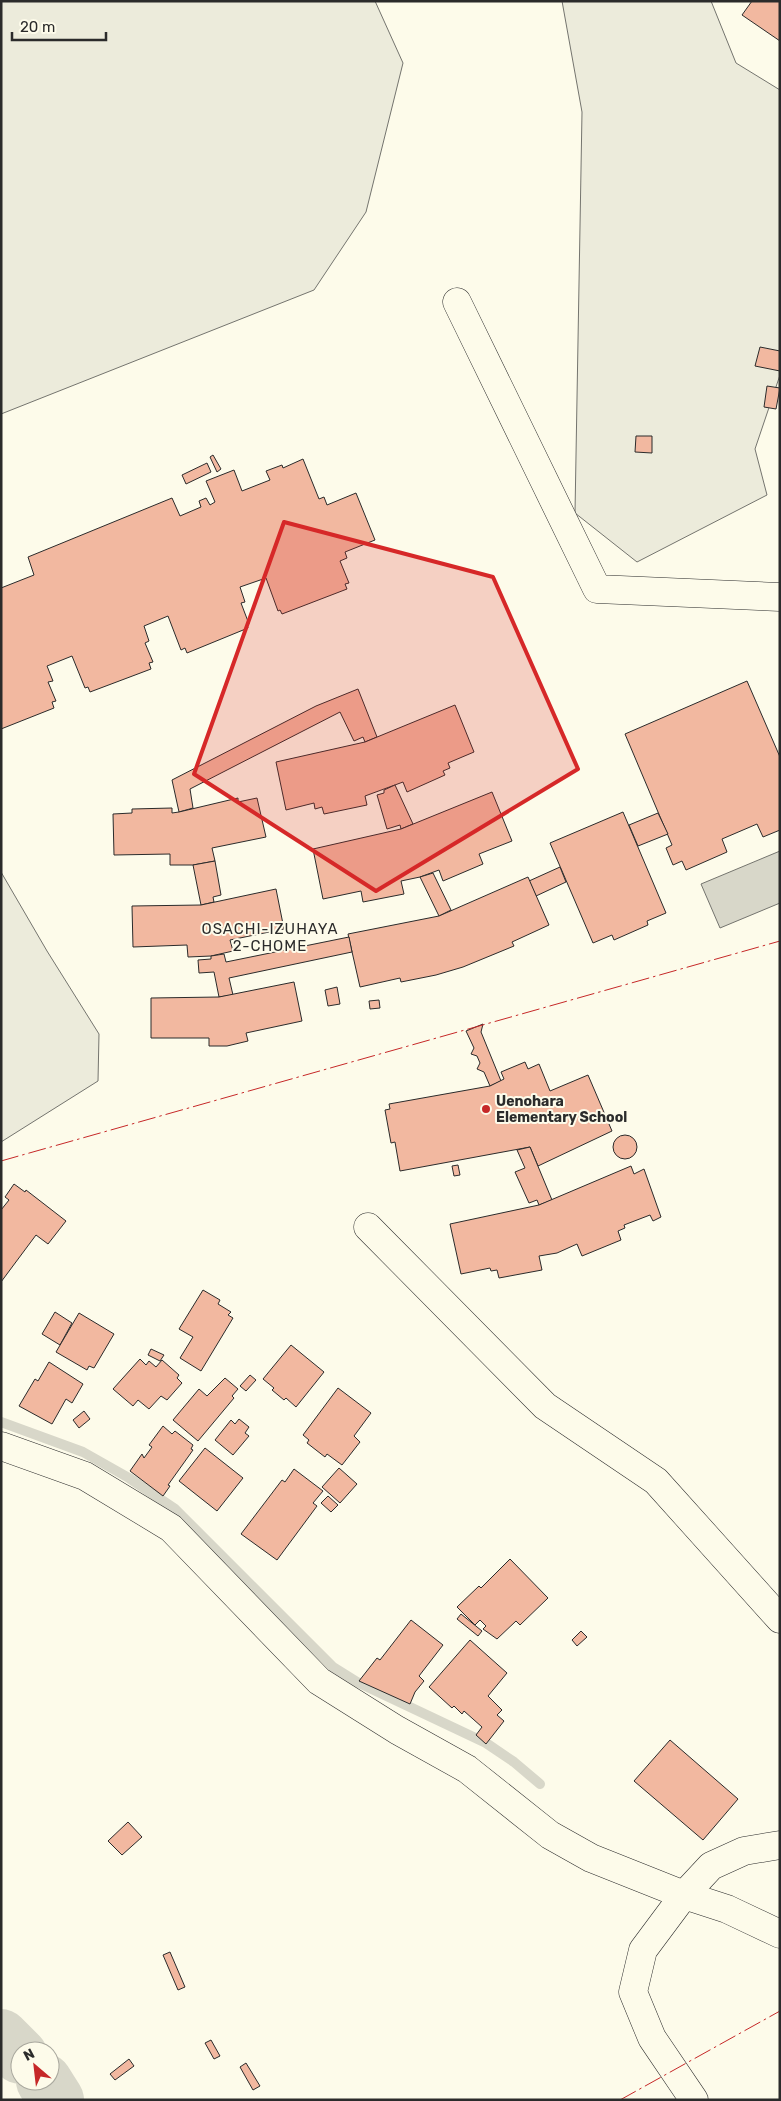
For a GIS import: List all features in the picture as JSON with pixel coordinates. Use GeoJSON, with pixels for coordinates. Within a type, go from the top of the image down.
{"type":"FeatureCollection","features":[{"type":"Feature","properties":{"kind":"street"},"geometry":{"type":"LineString","coordinates":[[457,302],[597,590],[780,597]]}},
{"type":"Feature","properties":{"kind":"street"},"geometry":{"type":"LineString","coordinates":[[368,1227],[545,1406],[656,1481],[780,1619]]}},
{"type":"Feature","properties":{"kind":"street"},"geometry":{"type":"LineString","coordinates":[[1,1446],[86,1476],[171,1528],[319,1680],[397,1730],[467,1769],[550,1835],[591,1858],[684,1895],[727,1909],[780,1934]]}},
{"type":"Feature","properties":{"kind":"street"},"geometry":{"type":"LineString","coordinates":[[694,2100],[652,2038],[633,1992],[643,1950],[684,1895],[711,1866],[744,1851],[780,1845]]}},
{"type":"Feature","properties":{"kind":"highlighted area"},"geometry":{"type":"Polygon","coordinates":[[[284,522],[493,577],[578,769],[376,891],[194,774],[284,522]]]}},
{"type":"Feature","properties":{"kind":"shaded area"},"geometry":{"type":"Polygon","coordinates":[[[1,1],[375,1],[403,63],[366,212],[314,290],[1,414],[1,1]]]}},
{"type":"Feature","properties":{"kind":"shaded area"},"geometry":{"type":"Polygon","coordinates":[[[562,1],[711,1],[736,63],[780,90],[780,375],[755,449],[767,495],[637,562],[575,513],[582,112],[562,1]]]}},
{"type":"Feature","properties":{"kind":"shaded area"},"geometry":{"type":"Polygon","coordinates":[[[780,851],[780,903],[720,928],[701,884],[780,851]]]}},
{"type":"Feature","properties":{"kind":"shaded area"},"geometry":{"type":"Polygon","coordinates":[[[1,872],[47,951],[99,1034],[98,1081],[1,1142],[1,872]]]}},
{"type":"Feature","properties":{"kind":"building"},"geometry":{"type":"Polygon","coordinates":[[[752,1],[780,1],[780,41],[742,15],[752,1]]]}},
{"type":"Feature","properties":{"kind":"building"},"geometry":{"type":"Polygon","coordinates":[[[760,347],[780,351],[780,371],[755,366],[760,347]]]}},
{"type":"Feature","properties":{"kind":"building"},"geometry":{"type":"Polygon","coordinates":[[[767,386],[780,388],[776,409],[764,407],[767,386]]]}},
{"type":"Feature","properties":{"kind":"building"},"geometry":{"type":"Polygon","coordinates":[[[636,436],[652,436],[652,453],[635,452],[636,436]]]}},
{"type":"Feature","properties":{"kind":"building"},"geometry":{"type":"Polygon","coordinates":[[[213,455],[221,469],[217,472],[210,457],[213,455]]]}},
{"type":"Feature","properties":{"kind":"building"},"geometry":{"type":"Polygon","coordinates":[[[303,459],[319,499],[324,497],[327,505],[356,493],[375,540],[345,552],[347,558],[340,561],[349,583],[345,584],[347,589],[282,614],[280,610],[278,611],[266,578],[240,587],[245,602],[241,603],[249,624],[247,625],[248,628],[187,653],[185,648],[181,650],[168,616],[144,626],[149,641],[145,643],[153,662],[149,663],[151,669],[90,692],[88,687],[85,688],[72,656],[47,666],[53,681],[48,682],[56,701],[52,702],[54,708],[1,729],[1,588],[34,575],[28,557],[172,498],[180,516],[201,507],[199,501],[206,498],[210,505],[215,502],[206,481],[234,470],[242,491],[270,480],[266,471],[282,465],[283,468],[303,459]]]}},
{"type":"Feature","properties":{"kind":"building"},"geometry":{"type":"Polygon","coordinates":[[[207,463],[211,472],[186,484],[182,475],[207,463]]]}},
{"type":"Feature","properties":{"kind":"building"},"geometry":{"type":"Polygon","coordinates":[[[747,681],[780,757],[780,830],[763,837],[757,824],[722,839],[727,852],[686,870],[682,861],[673,865],[666,848],[672,845],[625,734],[747,681]]]}},
{"type":"Feature","properties":{"kind":"building"},"geometry":{"type":"Polygon","coordinates":[[[358,689],[377,737],[365,742],[363,737],[354,741],[340,712],[190,789],[193,808],[179,812],[172,780],[316,706],[358,689]]]}},
{"type":"Feature","properties":{"kind":"building"},"geometry":{"type":"Polygon","coordinates":[[[455,705],[474,752],[448,763],[450,768],[443,771],[445,775],[407,792],[403,782],[365,796],[367,805],[324,814],[322,807],[315,809],[314,803],[286,810],[276,762],[365,742],[455,705]]]}},
{"type":"Feature","properties":{"kind":"building"},"geometry":{"type":"Polygon","coordinates":[[[395,785],[413,824],[401,829],[400,825],[387,829],[377,795],[384,793],[384,790],[395,785]]]}},
{"type":"Feature","properties":{"kind":"building"},"geometry":{"type":"Polygon","coordinates":[[[492,792],[512,841],[479,854],[483,864],[443,881],[439,870],[401,881],[404,894],[363,902],[361,891],[323,899],[313,849],[401,829],[492,792]]]}},
{"type":"Feature","properties":{"kind":"building"},"geometry":{"type":"Polygon","coordinates":[[[238,798],[238,802],[257,798],[266,837],[212,848],[215,861],[193,865],[170,865],[170,854],[114,855],[113,814],[132,813],[132,809],[172,808],[172,813],[238,798]]]}},
{"type":"Feature","properties":{"kind":"building"},"geometry":{"type":"Polygon","coordinates":[[[623,812],[666,913],[647,921],[648,925],[614,940],[612,935],[593,943],[550,843],[623,812]]]}},
{"type":"Feature","properties":{"kind":"building"},"geometry":{"type":"Polygon","coordinates":[[[658,813],[668,834],[638,846],[629,825],[658,813]]]}},
{"type":"Feature","properties":{"kind":"building"},"geometry":{"type":"Polygon","coordinates":[[[215,861],[221,895],[213,897],[214,902],[201,905],[193,865],[215,861]]]}},
{"type":"Feature","properties":{"kind":"building"},"geometry":{"type":"Polygon","coordinates":[[[560,867],[566,882],[536,896],[529,881],[560,867]]]}},
{"type":"Feature","properties":{"kind":"building"},"geometry":{"type":"Polygon","coordinates":[[[433,873],[451,910],[439,916],[420,877],[433,873]]]}},
{"type":"Feature","properties":{"kind":"building"},"geometry":{"type":"Polygon","coordinates":[[[528,877],[549,925],[512,942],[514,946],[463,967],[401,982],[400,978],[360,987],[348,934],[439,916],[528,877]]]}},
{"type":"Feature","properties":{"kind":"building"},"geometry":{"type":"Polygon","coordinates":[[[276,889],[284,929],[230,940],[233,951],[211,956],[188,957],[187,945],[133,947],[132,906],[201,905],[276,889]]]}},
{"type":"Feature","properties":{"kind":"building"},"geometry":{"type":"Polygon","coordinates":[[[349,937],[352,952],[229,978],[233,995],[219,997],[214,972],[199,973],[198,960],[211,959],[211,956],[224,954],[226,962],[349,937]]]}},
{"type":"Feature","properties":{"kind":"building"},"geometry":{"type":"Polygon","coordinates":[[[294,982],[302,1021],[246,1033],[248,1041],[227,1046],[209,1046],[209,1038],[151,1038],[151,998],[219,997],[294,982]]]}},
{"type":"Feature","properties":{"kind":"building"},"geometry":{"type":"Polygon","coordinates":[[[337,987],[340,1004],[328,1006],[325,990],[337,987]]]}},
{"type":"Feature","properties":{"kind":"building"},"geometry":{"type":"Polygon","coordinates":[[[379,1000],[380,1008],[370,1009],[369,1001],[379,1000]]]}},
{"type":"Feature","properties":{"kind":"building"},"geometry":{"type":"Polygon","coordinates":[[[483,1024],[481,1032],[501,1081],[490,1086],[484,1072],[477,1069],[480,1063],[477,1056],[471,1054],[474,1048],[466,1031],[483,1024]]]}},
{"type":"Feature","properties":{"kind":"building"},"geometry":{"type":"Polygon","coordinates":[[[525,1062],[528,1069],[539,1064],[550,1091],[588,1075],[612,1131],[538,1166],[530,1147],[400,1171],[395,1142],[391,1143],[385,1110],[390,1109],[389,1104],[490,1086],[504,1079],[501,1072],[525,1062]]]}},
{"type":"Feature","properties":{"kind":"building"},"geometry":{"type":"Polygon","coordinates":[[[625,1135],[634,1138],[637,1147],[634,1156],[625,1159],[616,1156],[613,1147],[616,1138],[625,1135]]]}},
{"type":"Feature","properties":{"kind":"building"},"geometry":{"type":"Polygon","coordinates":[[[530,1147],[552,1200],[539,1205],[537,1200],[529,1203],[515,1172],[525,1168],[517,1150],[530,1147]]]}},
{"type":"Feature","properties":{"kind":"building"},"geometry":{"type":"Polygon","coordinates":[[[458,1165],[460,1175],[454,1176],[452,1166],[458,1165]]]}},
{"type":"Feature","properties":{"kind":"building"},"geometry":{"type":"Polygon","coordinates":[[[631,1166],[634,1174],[644,1169],[661,1217],[653,1221],[650,1215],[624,1225],[625,1228],[618,1231],[621,1240],[582,1256],[577,1244],[557,1253],[539,1256],[542,1270],[499,1278],[497,1270],[491,1271],[490,1268],[461,1274],[450,1224],[539,1205],[631,1166]]]}},
{"type":"Feature","properties":{"kind":"building"},"geometry":{"type":"Polygon","coordinates":[[[14,1184],[25,1192],[26,1190],[66,1221],[48,1244],[36,1235],[1,1282],[1,1210],[9,1200],[5,1197],[14,1184]]]}},
{"type":"Feature","properties":{"kind":"building"},"geometry":{"type":"Polygon","coordinates":[[[203,1290],[220,1300],[218,1304],[231,1312],[228,1315],[233,1318],[201,1371],[180,1358],[193,1337],[179,1329],[203,1290]]]}},
{"type":"Feature","properties":{"kind":"building"},"geometry":{"type":"Polygon","coordinates":[[[55,1312],[72,1323],[60,1345],[42,1334],[55,1312]]]}},
{"type":"Feature","properties":{"kind":"building"},"geometry":{"type":"Polygon","coordinates":[[[79,1313],[114,1334],[94,1368],[89,1366],[87,1370],[56,1352],[79,1313]]]}},
{"type":"Feature","properties":{"kind":"building"},"geometry":{"type":"Polygon","coordinates":[[[291,1345],[324,1372],[296,1407],[286,1398],[284,1400],[272,1390],[274,1388],[263,1379],[291,1345]]]}},
{"type":"Feature","properties":{"kind":"building"},"geometry":{"type":"Polygon","coordinates":[[[151,1349],[164,1355],[160,1361],[148,1355],[151,1349]]]}},
{"type":"Feature","properties":{"kind":"building"},"geometry":{"type":"Polygon","coordinates":[[[140,1359],[146,1365],[149,1361],[156,1367],[162,1360],[179,1375],[177,1378],[182,1383],[167,1400],[161,1396],[149,1409],[138,1400],[133,1406],[113,1389],[140,1359]]]}},
{"type":"Feature","properties":{"kind":"building"},"geometry":{"type":"Polygon","coordinates":[[[49,1362],[83,1384],[72,1403],[66,1399],[52,1424],[19,1406],[35,1379],[38,1381],[49,1362]]]}},
{"type":"Feature","properties":{"kind":"building"},"geometry":{"type":"Polygon","coordinates":[[[250,1375],[256,1380],[246,1391],[240,1386],[250,1375]]]}},
{"type":"Feature","properties":{"kind":"building"},"geometry":{"type":"Polygon","coordinates":[[[225,1378],[238,1389],[232,1396],[234,1398],[198,1441],[173,1420],[199,1389],[207,1396],[225,1378]]]}},
{"type":"Feature","properties":{"kind":"building"},"geometry":{"type":"Polygon","coordinates":[[[338,1388],[371,1413],[354,1436],[360,1442],[342,1465],[327,1454],[325,1457],[307,1443],[309,1440],[303,1435],[338,1388]]]}},
{"type":"Feature","properties":{"kind":"building"},"geometry":{"type":"Polygon","coordinates":[[[84,1411],[90,1419],[79,1428],[73,1420],[84,1411]]]}},
{"type":"Feature","properties":{"kind":"building"},"geometry":{"type":"Polygon","coordinates":[[[239,1419],[249,1427],[245,1433],[249,1436],[233,1455],[215,1440],[231,1420],[235,1424],[239,1419]]]}},
{"type":"Feature","properties":{"kind":"building"},"geometry":{"type":"Polygon","coordinates":[[[163,1426],[172,1434],[175,1431],[193,1445],[191,1449],[193,1450],[168,1485],[170,1486],[163,1496],[130,1471],[142,1454],[144,1458],[152,1447],[149,1445],[163,1426]]]}},
{"type":"Feature","properties":{"kind":"building"},"geometry":{"type":"Polygon","coordinates":[[[205,1448],[243,1478],[217,1511],[179,1481],[205,1448]]]}},
{"type":"Feature","properties":{"kind":"building"},"geometry":{"type":"Polygon","coordinates":[[[339,1468],[357,1484],[340,1503],[322,1487],[339,1468]]]}},
{"type":"Feature","properties":{"kind":"building"},"geometry":{"type":"Polygon","coordinates":[[[294,1469],[323,1491],[313,1503],[317,1506],[277,1560],[241,1534],[282,1480],[285,1482],[294,1469]]]}},
{"type":"Feature","properties":{"kind":"building"},"geometry":{"type":"Polygon","coordinates":[[[328,1496],[338,1505],[331,1512],[321,1503],[328,1496]]]}},
{"type":"Feature","properties":{"kind":"building"},"geometry":{"type":"Polygon","coordinates":[[[510,1559],[548,1598],[520,1625],[516,1621],[497,1639],[483,1629],[486,1626],[480,1620],[475,1625],[457,1607],[479,1586],[481,1588],[510,1559]]]}},
{"type":"Feature","properties":{"kind":"building"},"geometry":{"type":"Polygon","coordinates":[[[461,1614],[482,1631],[478,1636],[457,1619],[461,1614]]]}},
{"type":"Feature","properties":{"kind":"building"},"geometry":{"type":"Polygon","coordinates":[[[411,1620],[443,1645],[419,1676],[424,1681],[415,1692],[410,1704],[359,1681],[377,1658],[380,1660],[411,1620]]]}},
{"type":"Feature","properties":{"kind":"building"},"geometry":{"type":"Polygon","coordinates":[[[581,1631],[587,1637],[577,1646],[572,1640],[581,1631]]]}},
{"type":"Feature","properties":{"kind":"building"},"geometry":{"type":"Polygon","coordinates":[[[470,1640],[507,1673],[488,1696],[502,1710],[497,1715],[504,1721],[486,1744],[476,1735],[482,1727],[464,1711],[462,1714],[454,1706],[452,1708],[429,1687],[470,1640]]]}},
{"type":"Feature","properties":{"kind":"building"},"geometry":{"type":"Polygon","coordinates":[[[670,1740],[738,1799],[703,1840],[634,1781],[670,1740]]]}},
{"type":"Feature","properties":{"kind":"building"},"geometry":{"type":"Polygon","coordinates":[[[128,1822],[142,1837],[122,1855],[108,1841],[128,1822]]]}},
{"type":"Feature","properties":{"kind":"building"},"geometry":{"type":"Polygon","coordinates":[[[170,1952],[185,1987],[178,1990],[163,1955],[170,1952]]]}},
{"type":"Feature","properties":{"kind":"building"},"geometry":{"type":"Polygon","coordinates":[[[211,2040],[220,2056],[214,2059],[205,2043],[211,2040]]]}},
{"type":"Feature","properties":{"kind":"building"},"geometry":{"type":"Polygon","coordinates":[[[129,2059],[134,2066],[115,2080],[110,2074],[129,2059]]]}},
{"type":"Feature","properties":{"kind":"building"},"geometry":{"type":"Polygon","coordinates":[[[246,2063],[260,2086],[253,2090],[240,2067],[246,2063]]]}},
{"type":"Feature","properties":{"kind":"waterway"},"geometry":{"type":"LineString","coordinates":[[1,1422],[83,1452],[129,1478],[175,1509],[333,1667],[357,1682],[486,1743],[514,1762],[540,1784]]}},
{"type":"Feature","properties":{"kind":"waterway"},"geometry":{"type":"LineString","coordinates":[[1,2037],[10,2046]]}},
{"type":"Feature","properties":{"kind":"waterway"},"geometry":{"type":"LineString","coordinates":[[50,2091],[56,2100]]}},
{"type":"Feature","properties":{"kind":"power"},"geometry":{"type":"LineString","coordinates":[[1,1161],[780,941]]}},
{"type":"Feature","properties":{"kind":"power"},"geometry":{"type":"LineString","coordinates":[[620,2100],[780,2011]]}},
{"type":"Feature","properties":{"kind":"place","name":"Uenohara Elementary School"},"geometry":{"type":"Point","coordinates":[486,1109]}},
{"type":"Feature","properties":{"kind":"district","name":"OSACHI-IZUHAYA 2-CHOME"},"geometry":{"type":"Point","coordinates":[270,938]}}]}
